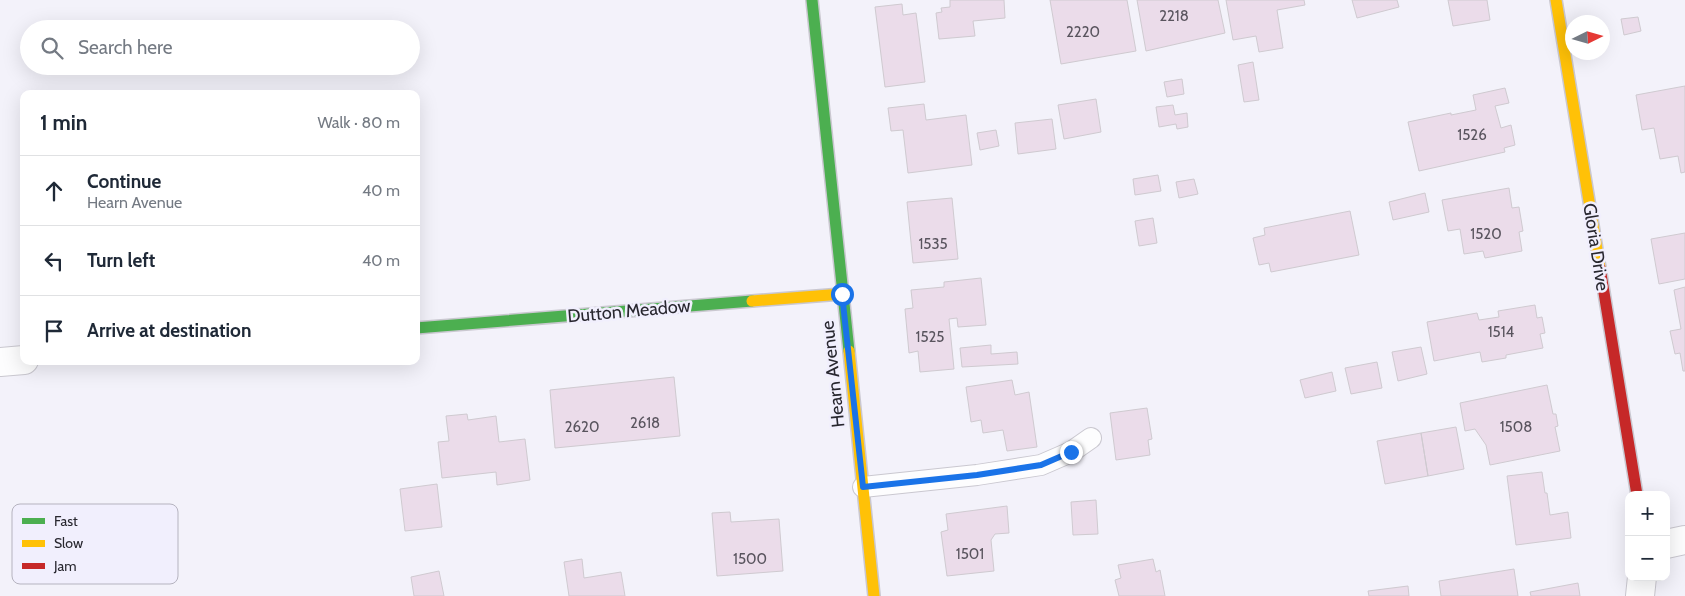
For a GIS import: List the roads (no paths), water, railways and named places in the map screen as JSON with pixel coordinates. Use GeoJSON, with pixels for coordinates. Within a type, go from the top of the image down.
{"type":"FeatureCollection","features":[{"type":"Feature","properties":{"kind":"street","name":"Hearn Avenue"},"geometry":{"type":"LineString","coordinates":[[812,0],[874,596]]}},
{"type":"Feature","properties":{"kind":"street","name":"Gloria Drive"},"geometry":{"type":"LineString","coordinates":[[1556,0],[1636,491]]}},
{"type":"Feature","properties":{"kind":"street","name":"Dutton Meadow"},"geometry":{"type":"LineString","coordinates":[[420,328],[842,294]]}},
{"type":"Feature","properties":{"kind":"street"},"geometry":{"type":"LineString","coordinates":[[0,362],[20,360]]}},
{"type":"Feature","properties":{"kind":"street"},"geometry":{"type":"LineString","coordinates":[[1670,543],[1685,540]]}},
{"type":"Feature","properties":{"kind":"street"},"geometry":{"type":"LineString","coordinates":[[1640,596],[1642,581]]}},
{"type":"Feature","properties":{"kind":"lane"},"geometry":{"type":"LineString","coordinates":[[863,487],[977,475],[1041,465],[1071,452],[1091,438]]}}]}
